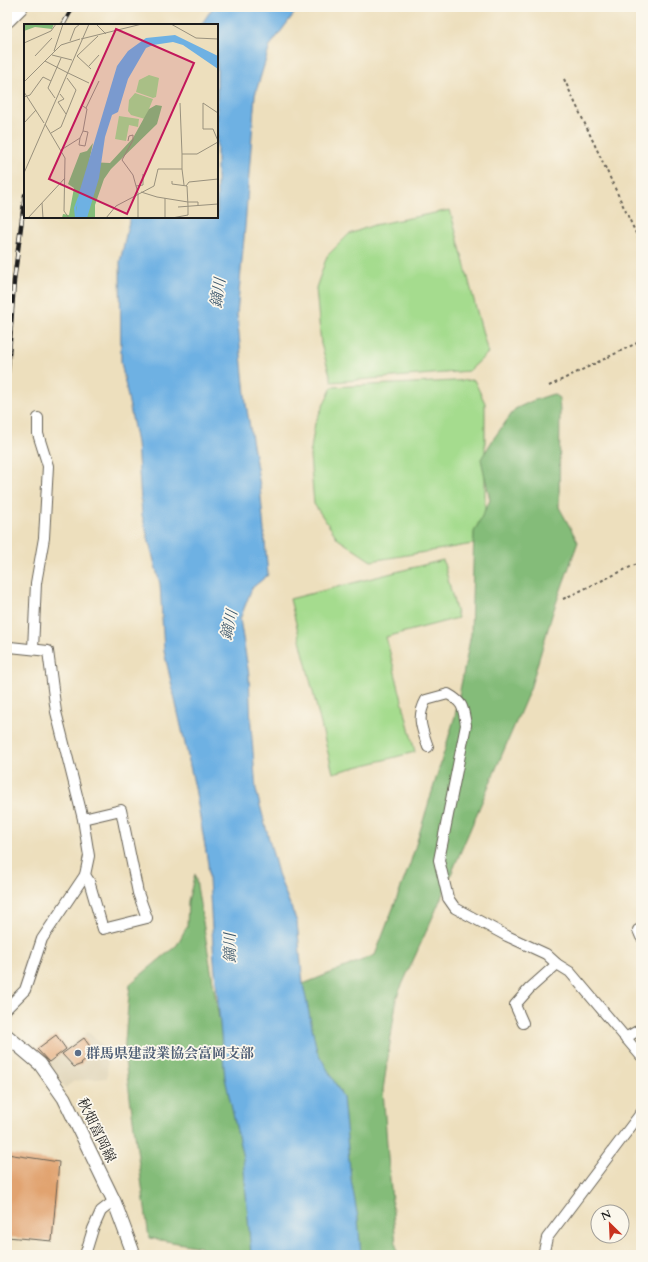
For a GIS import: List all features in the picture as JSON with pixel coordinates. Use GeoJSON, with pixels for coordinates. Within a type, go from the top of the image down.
{"type":"FeatureCollection","features":[{"type":"Feature","properties":{"kind":"highway"},"geometry":{"type":"LineString","coordinates":[[7,20],[20,7]]}},
{"type":"Feature","properties":{"kind":"main road","name":"秋畑富岡線"},"geometry":{"type":"LineString","coordinates":[[7,1036],[40,1064],[64,1098],[114,1201],[134,1255]]}},
{"type":"Feature","properties":{"kind":"street"},"geometry":{"type":"LineString","coordinates":[[33,649],[36,583],[44,538],[48,466],[38,434],[38,418]]}},
{"type":"Feature","properties":{"kind":"street"},"geometry":{"type":"LineString","coordinates":[[7,1008],[25,990],[42,939],[85,875],[89,856],[83,819],[56,712],[48,651],[10,647]]}},
{"type":"Feature","properties":{"kind":"street"},"geometry":{"type":"LineString","coordinates":[[428,747],[420,723],[421,709],[426,700],[448,694],[458,700],[463,707],[466,724],[439,860],[448,898],[456,908],[506,936],[546,954],[557,964],[570,972],[641,1056]]}},
{"type":"Feature","properties":{"kind":"street"},"geometry":{"type":"LineString","coordinates":[[83,819],[121,810],[138,893],[147,918],[103,929],[89,881],[85,875]]}},
{"type":"Feature","properties":{"kind":"street"},"geometry":{"type":"LineString","coordinates":[[523,1023],[515,1005],[529,989],[557,964]]}},
{"type":"Feature","properties":{"kind":"street"},"geometry":{"type":"LineString","coordinates":[[625,1038],[641,1029]]}},
{"type":"Feature","properties":{"kind":"street"},"geometry":{"type":"LineString","coordinates":[[544,1255],[547,1238],[641,1113]]}},
{"type":"Feature","properties":{"kind":"street"},"geometry":{"type":"LineString","coordinates":[[85,1255],[101,1211],[114,1201]]}},
{"type":"Feature","properties":{"kind":"path"},"geometry":{"type":"LineString","coordinates":[[564,80],[641,244]]}},
{"type":"Feature","properties":{"kind":"path"},"geometry":{"type":"LineString","coordinates":[[550,386],[641,342]]}},
{"type":"Feature","properties":{"kind":"path"},"geometry":{"type":"LineString","coordinates":[[563,598],[641,562]]}},
{"type":"Feature","properties":{"kind":"shaded area"},"geometry":{"type":"Polygon","coordinates":[[[88,1032],[108,1053],[107,1078],[74,1081],[65,1088],[48,1063],[88,1032]]]}},
{"type":"Feature","properties":{"kind":"green space"},"geometry":{"type":"Polygon","coordinates":[[[450,210],[488,353],[469,371],[332,382],[321,344],[316,288],[327,256],[349,234],[374,225],[450,210]]]}},
{"type":"Feature","properties":{"kind":"green space"},"geometry":{"type":"Polygon","coordinates":[[[474,380],[485,403],[485,542],[371,561],[338,539],[314,504],[310,456],[315,423],[332,387],[474,380]]]}},
{"type":"Feature","properties":{"kind":"green space"},"geometry":{"type":"Polygon","coordinates":[[[553,394],[559,398],[560,412],[559,507],[578,542],[553,612],[530,689],[435,912],[397,996],[383,1090],[397,1255],[202,1255],[201,1247],[149,1238],[124,1053],[130,984],[177,945],[187,926],[188,901],[195,874],[219,1018],[375,955],[410,864],[455,716],[471,634],[474,532],[490,500],[481,459],[515,409],[553,394]]]}},
{"type":"Feature","properties":{"kind":"green space"},"geometry":{"type":"Polygon","coordinates":[[[443,560],[458,618],[386,637],[415,752],[333,773],[290,599],[443,560]]]}},
{"type":"Feature","properties":{"kind":"water","name":"鏑川"},"geometry":{"type":"Polygon","coordinates":[[[213,7],[299,7],[270,46],[255,95],[237,314],[246,404],[260,486],[268,575],[252,588],[240,619],[249,675],[256,790],[279,877],[297,922],[303,984],[317,1051],[343,1097],[351,1179],[358,1218],[361,1255],[251,1255],[243,1158],[225,1078],[214,961],[208,864],[195,788],[164,651],[160,584],[142,515],[137,443],[121,362],[120,262],[130,218],[218,218],[218,24],[202,24],[213,7]]]}},
{"type":"Feature","properties":{"kind":"building"},"geometry":{"type":"Polygon","coordinates":[[[56,1035],[66,1049],[49,1062],[37,1049],[56,1035]]]}},
{"type":"Feature","properties":{"kind":"building","name":"群馬県建設業協会富岡支部"},"geometry":{"type":"Polygon","coordinates":[[[84,1038],[94,1052],[81,1063],[82,1064],[74,1067],[62,1054],[84,1038]]]}},
{"type":"Feature","properties":{"kind":"building"},"geometry":{"type":"Polygon","coordinates":[[[7,1154],[59,1162],[52,1241],[7,1237],[7,1154]]]}},
{"type":"Feature","properties":{"kind":"railway"},"geometry":{"type":"LineString","coordinates":[[64,24],[73,7]]}},
{"type":"Feature","properties":{"kind":"railway"},"geometry":{"type":"LineString","coordinates":[[7,385],[14,281],[24,203]]}},
{"type":"Feature","properties":{"kind":"place","name":"群馬県建設業協会富岡支部"},"geometry":{"type":"Point","coordinates":[78,1053]}}]}
